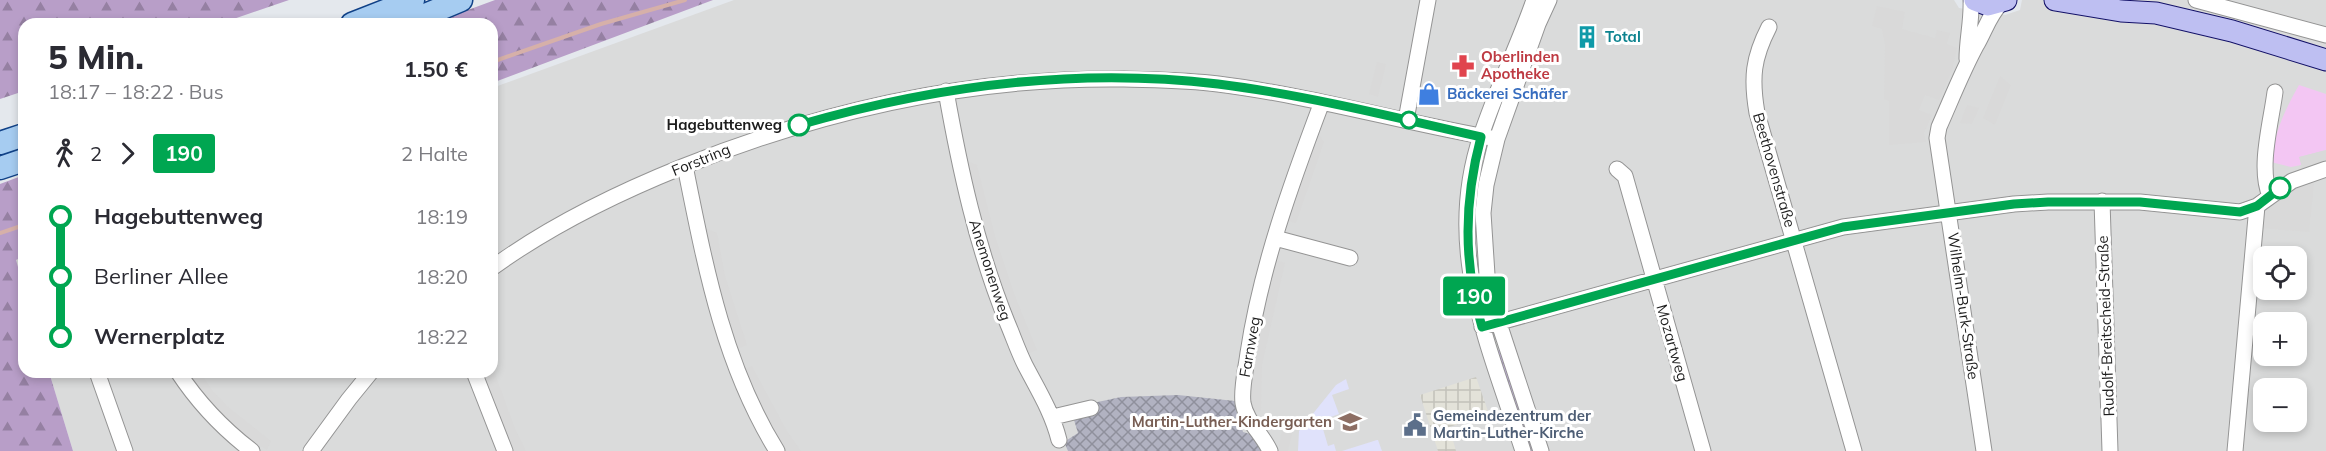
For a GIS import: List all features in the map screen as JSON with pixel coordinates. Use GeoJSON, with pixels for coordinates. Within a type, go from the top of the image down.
{"type":"FeatureCollection","features":[{"type":"Feature","properties":{"kind":"main road"},"geometry":{"type":"LineString","coordinates":[[367,18],[413,0]]}},
{"type":"Feature","properties":{"kind":"main road"},"geometry":{"type":"LineString","coordinates":[[418,18],[461,0]]}},
{"type":"Feature","properties":{"kind":"main road"},"geometry":{"type":"LineString","coordinates":[[1973,0],[1988,5],[2004,1]]}},
{"type":"Feature","properties":{"kind":"main road"},"geometry":{"type":"LineString","coordinates":[[2055,0],[2121,12],[2156,14],[2232,31],[2326,60]]}},
{"type":"Feature","properties":{"kind":"main road"},"geometry":{"type":"LineString","coordinates":[[2124,0],[2156,14]]}},
{"type":"Feature","properties":{"kind":"main road"},"geometry":{"type":"LineString","coordinates":[[0,143],[18,137]]}},
{"type":"Feature","properties":{"kind":"main road"},"geometry":{"type":"LineString","coordinates":[[0,168],[18,162]]}},
{"type":"Feature","properties":{"kind":"street"},"geometry":{"type":"LineString","coordinates":[[1406,120],[1428,0]]}},
{"type":"Feature","properties":{"kind":"street"},"geometry":{"type":"LineString","coordinates":[[1534,0],[1486,185],[1483,213],[1486,280],[1541,451]]}},
{"type":"Feature","properties":{"kind":"street"},"geometry":{"type":"LineString","coordinates":[[1523,451],[1482,327],[1470,275],[1467,224],[1470,181],[1481,137],[1549,0]]}},
{"type":"Feature","properties":{"kind":"street","name":"Wilhelm-Burk-Straße"},"geometry":{"type":"LineString","coordinates":[[1967,59],[1973,0]]}},
{"type":"Feature","properties":{"kind":"street"},"geometry":{"type":"LineString","coordinates":[[2196,0],[2326,35]]}},
{"type":"Feature","properties":{"kind":"street","name":"Wilhelm-Burk-Straße"},"geometry":{"type":"LineString","coordinates":[[1984,451],[1937,138],[1939,127],[1967,59],[1977,46],[1991,14],[2004,1]]}},
{"type":"Feature","properties":{"kind":"street","name":"Beethovenstraße"},"geometry":{"type":"LineString","coordinates":[[1769,27],[1755,62],[1753,89],[1757,113],[1854,451]]}},
{"type":"Feature","properties":{"kind":"street","name":"Forstring"},"geometry":{"type":"LineString","coordinates":[[498,264],[577,215],[685,166],[745,143],[819,119],[945,91],[1033,81],[1151,80],[1218,84],[1322,102],[1497,140]]}},
{"type":"Feature","properties":{"kind":"street","name":"Anemonenweg"},"geometry":{"type":"LineString","coordinates":[[945,91],[959,165],[987,266],[1024,364],[1053,417],[1059,440]]}},
{"type":"Feature","properties":{"kind":"street"},"geometry":{"type":"LineString","coordinates":[[2270,196],[2265,184],[2265,171],[2275,92]]}},
{"type":"Feature","properties":{"kind":"street","name":"Farnweg"},"geometry":{"type":"LineString","coordinates":[[1270,451],[1246,413],[1243,402],[1250,337],[1275,238],[1297,166],[1322,102]]}},
{"type":"Feature","properties":{"kind":"street"},"geometry":{"type":"LineString","coordinates":[[685,166],[705,270],[715,307],[730,353],[753,408],[777,451]]}},
{"type":"Feature","properties":{"kind":"street","name":"Mozartweg"},"geometry":{"type":"LineString","coordinates":[[1617,169],[1625,176],[1703,451]]}},
{"type":"Feature","properties":{"kind":"street"},"geometry":{"type":"LineString","coordinates":[[1482,327],[1843,227],[2014,204],[2140,202],[2245,211],[2257,206],[2292,181],[2326,169]]}},
{"type":"Feature","properties":{"kind":"street","name":"Rudolf-Breitscheid-Straße"},"geometry":{"type":"LineString","coordinates":[[2102,201],[2110,451]]}},
{"type":"Feature","properties":{"kind":"street"},"geometry":{"type":"LineString","coordinates":[[2235,451],[2257,206]]}},
{"type":"Feature","properties":{"kind":"street"},"geometry":{"type":"LineString","coordinates":[[1275,238],[1350,258]]}},
{"type":"Feature","properties":{"kind":"street"},"geometry":{"type":"LineString","coordinates":[[99,378],[125,451]]}},
{"type":"Feature","properties":{"kind":"street"},"geometry":{"type":"LineString","coordinates":[[182,378],[205,410],[221,427],[252,451]]}},
{"type":"Feature","properties":{"kind":"street"},"geometry":{"type":"LineString","coordinates":[[311,451],[366,378]]}},
{"type":"Feature","properties":{"kind":"street"},"geometry":{"type":"LineString","coordinates":[[476,378],[505,451]]}},
{"type":"Feature","properties":{"kind":"street"},"geometry":{"type":"LineString","coordinates":[[1053,417],[1091,408]]}},
{"type":"Feature","properties":{"kind":"shaded area"},"geometry":{"type":"Polygon","coordinates":[[[734,0],[1954,0],[1959,8],[2005,15],[2020,10],[2022,0],[2326,0],[2326,451],[73,451],[51,378],[498,378],[498,86],[734,0]]]}},
{"type":"Feature","properties":{"kind":"shaded area"},"geometry":{"type":"Polygon","coordinates":[[[1877,6],[1905,12],[1902,29],[1935,38],[1937,30],[1950,33],[1947,44],[1957,48],[1952,70],[1939,100],[1925,95],[1919,110],[1932,115],[1924,133],[1926,142],[1889,145],[1889,101],[1884,99],[1885,45],[1882,29],[1872,26],[1877,6]]]}},
{"type":"Feature","properties":{"kind":"shaded area"},"geometry":{"type":"Polygon","coordinates":[[[1483,50],[1496,53],[1486,73],[1476,71],[1483,50]]]}},
{"type":"Feature","properties":{"kind":"shaded area"},"geometry":{"type":"Polygon","coordinates":[[[1377,62],[1386,64],[1378,97],[1369,94],[1377,62]]]}},
{"type":"Feature","properties":{"kind":"shaded area"},"geometry":{"type":"Polygon","coordinates":[[[2000,76],[2011,85],[1995,125],[1983,118],[2000,76]]]}},
{"type":"Feature","properties":{"kind":"shaded area"},"geometry":{"type":"Polygon","coordinates":[[[2299,85],[2326,94],[2326,150],[2300,157],[2301,165],[2291,167],[2271,162],[2281,122],[2299,85]]]}},
{"type":"Feature","properties":{"kind":"shaded area"},"geometry":{"type":"Polygon","coordinates":[[[1967,105],[1979,108],[1972,124],[1960,123],[1967,105]]]}},
{"type":"Feature","properties":{"kind":"shaded area"},"geometry":{"type":"Polygon","coordinates":[[[1317,132],[1324,142],[1296,223],[1285,220],[1317,132]]]}},
{"type":"Feature","properties":{"kind":"shaded area"},"geometry":{"type":"Polygon","coordinates":[[[2326,150],[2326,163],[2303,170],[2299,157],[2326,150]]]}},
{"type":"Feature","properties":{"kind":"shaded area"},"geometry":{"type":"Polygon","coordinates":[[[965,160],[977,165],[995,236],[1015,296],[1037,350],[1027,354],[1005,301],[987,245],[965,160]]]}},
{"type":"Feature","properties":{"kind":"shaded area"},"geometry":{"type":"Polygon","coordinates":[[[2311,180],[2314,184],[2309,232],[2260,228],[2262,208],[2276,197],[2311,180]]]}},
{"type":"Feature","properties":{"kind":"shaded area"},"geometry":{"type":"Polygon","coordinates":[[[703,227],[717,233],[725,276],[747,345],[735,350],[703,227]]]}},
{"type":"Feature","properties":{"kind":"shaded area"},"geometry":{"type":"Polygon","coordinates":[[[1273,259],[1285,263],[1262,365],[1261,411],[1249,412],[1249,386],[1273,259]]]}},
{"type":"Feature","properties":{"kind":"shaded area"},"geometry":{"type":"Polygon","coordinates":[[[1504,348],[1537,451],[1528,451],[1496,351],[1504,348]]]}},
{"type":"Feature","properties":{"kind":"shaded area"},"geometry":{"type":"Polygon","coordinates":[[[752,366],[787,431],[801,451],[786,451],[769,423],[743,370],[752,366]]]}},
{"type":"Feature","properties":{"kind":"shaded area"},"geometry":{"type":"Polygon","coordinates":[[[1476,377],[1489,414],[1449,427],[1456,451],[1438,451],[1420,395],[1476,377]]]}},
{"type":"Feature","properties":{"kind":"shaded area"},"geometry":{"type":"Polygon","coordinates":[[[191,378],[204,378],[227,406],[271,441],[267,450],[238,432],[215,410],[191,378]]]}},
{"type":"Feature","properties":{"kind":"shaded area"},"geometry":{"type":"Polygon","coordinates":[[[484,378],[497,378],[514,426],[526,451],[513,451],[484,378]]]}},
{"type":"Feature","properties":{"kind":"shaded area"},"geometry":{"type":"Polygon","coordinates":[[[1346,379],[1349,389],[1332,395],[1339,414],[1328,418],[1330,426],[1323,429],[1328,446],[1334,444],[1336,451],[1298,451],[1299,431],[1336,385],[1346,379]]]}},
{"type":"Feature","properties":{"kind":"shaded area"},"geometry":{"type":"Polygon","coordinates":[[[1178,395],[1235,401],[1243,432],[1257,436],[1263,451],[1068,451],[1064,442],[1078,433],[1074,420],[1095,415],[1093,403],[1121,397],[1178,395]]]}},
{"type":"Feature","properties":{"kind":"shaded area"},"geometry":{"type":"Polygon","coordinates":[[[1283,424],[1294,426],[1288,451],[1278,451],[1283,424]]]}},
{"type":"Feature","properties":{"kind":"shaded area"},"geometry":{"type":"Polygon","coordinates":[[[1377,440],[1382,451],[1342,451],[1377,440]]]}},
{"type":"Feature","properties":{"kind":"green space"},"geometry":{"type":"Polygon","coordinates":[[[0,0],[289,0],[236,18],[18,18],[18,93],[0,99],[0,0]]]}},
{"type":"Feature","properties":{"kind":"green space"},"geometry":{"type":"Polygon","coordinates":[[[495,0],[713,0],[498,81],[498,18],[446,18],[495,0]]]}},
{"type":"Feature","properties":{"kind":"green space"},"geometry":{"type":"Polygon","coordinates":[[[18,177],[18,259],[16,260],[18,267],[18,378],[51,378],[73,451],[0,451],[0,184],[18,177]]]}},
{"type":"Feature","properties":{"kind":"waterway"},"geometry":{"type":"LineString","coordinates":[[498,60],[601,24],[685,0]]}},
{"type":"Feature","properties":{"kind":"waterway"},"geometry":{"type":"LineString","coordinates":[[0,233],[18,227]]}},
{"type":"Feature","properties":{"kind":"bus line","name":"190"},"geometry":{"type":"LineString","coordinates":[[799,125],[902,99],[989,85],[1033,81],[1188,81],[1322,102],[1481,137],[1470,181],[1467,224],[1470,275],[1482,327],[1843,227],[2014,204],[2048,202],[2140,202],[2240,212],[2257,206],[2280,188]]}},
{"type":"Feature","properties":{"kind":"place","name":"Total"},"geometry":{"type":"Point","coordinates":[1587,37]}},
{"type":"Feature","properties":{"kind":"place","name":"Oberlinden Apotheke"},"geometry":{"type":"Point","coordinates":[1463,66]}},
{"type":"Feature","properties":{"kind":"place","name":"Bäckerei Schäfer"},"geometry":{"type":"Point","coordinates":[1429,94]}},
{"type":"Feature","properties":{"kind":"place","name":"Hagebuttenweg"},"geometry":{"type":"Point","coordinates":[799,125]}},
{"type":"Feature","properties":{"kind":"place","name":"Martin-Luther-Kindergarten"},"geometry":{"type":"Point","coordinates":[1350,422]}},
{"type":"Feature","properties":{"kind":"place","name":"Gemeindezentrum der Martin-Luther-Kirche"},"geometry":{"type":"Point","coordinates":[1415,425]}}]}
